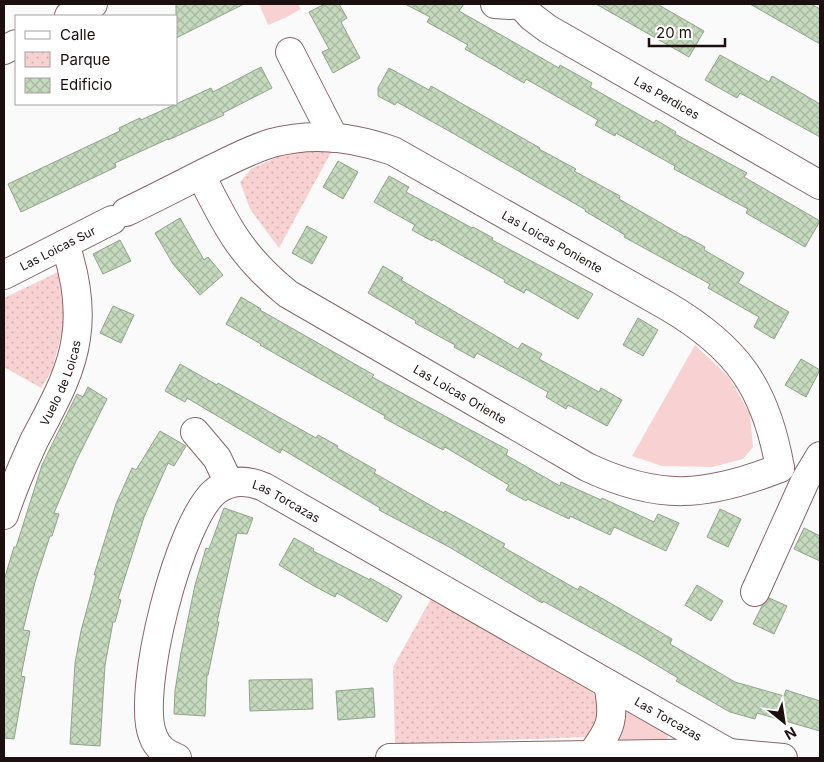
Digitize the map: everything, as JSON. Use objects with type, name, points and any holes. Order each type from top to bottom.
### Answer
[{"type":"street","points":[[71,15],[94,4]]},
{"type":"street","points":[[494,4],[520,4]]},
{"type":"street","name":"Las Perdices","points":[[520,4],[532,18],[548,29],[820,185]]},
{"type":"street","points":[[290,52],[334,138]]},
{"type":"street","name":"Las Loicas Poniente","points":[[201,175],[271,143],[313,137],[374,144],[405,157],[667,306],[707,332],[734,358],[750,379],[771,427],[780,468]]},
{"type":"street","name":"Las Loicas Sur","points":[[4,276],[201,175]]},
{"type":"street","name":"Las Loicas Oriente","points":[[201,175],[242,249],[265,274],[288,294],[587,467],[610,478],[634,486],[690,491],[739,483],[780,468]]},
{"type":"street","name":"Vuelo de Loicas","points":[[4,515],[34,442],[60,390],[73,355],[78,321],[77,300],[75,279],[65,244]]},
{"type":"street","points":[[160,753],[150,727],[149,692],[163,612],[172,578],[198,514],[210,496],[229,484],[217,458],[195,432]]},
{"type":"street","points":[[755,592],[813,485],[820,456]]},
{"type":"street","points":[[780,468],[813,485]]},
{"type":"street","name":"Las Torcazas","points":[[229,484],[241,481],[264,487],[735,756]]},
{"type":"street","points":[[590,755],[607,732],[610,722],[612,712],[608,684]]},
{"type":"street","name":"Las Torcazas","points":[[390,758],[590,755],[782,758]]},
{"type":"green space","points":[[259,4],[298,4],[301,9],[268,25]]},
{"type":"green space","points":[[301,147],[334,147],[279,248],[250,209],[240,182],[252,168]]},
{"type":"green space","points":[[58,272],[65,321],[52,370],[41,388],[4,367],[4,298]]},
{"type":"green space","points":[[695,345],[728,376],[750,414],[753,447],[743,459],[712,467],[662,466],[632,456]]},
{"type":"green space","points":[[432,597],[583,684],[596,697],[599,706],[598,717],[592,733],[587,737],[395,744],[393,667]]},
{"type":"green space","points":[[625,708],[669,733],[667,739],[617,740]]},
{"type":"building","points":[[176,4],[244,4],[178,37],[178,15],[176,15]]},
{"type":"building","points":[[325,4],[339,4],[347,18],[341,22],[360,58],[333,73],[322,52],[329,49],[309,12]]},
{"type":"building","points":[[405,4],[464,4],[459,11],[559,68],[560,65],[592,83],[590,87],[654,123],[656,120],[676,132],[675,134],[747,173],[744,177],[820,221],[805,247],[746,213],[748,209],[674,169],[675,166],[616,133],[615,136],[595,125],[598,120],[526,79],[524,83],[465,49],[468,45],[427,22],[430,17]]},
{"type":"building","points":[[596,4],[657,4],[704,31],[689,57]]},
{"type":"building","points":[[750,4],[811,4],[820,9],[820,44]]},
{"type":"building","points":[[720,55],[769,82],[772,76],[820,104],[820,137],[740,93],[737,98],[705,80]]},
{"type":"building","points":[[261,67],[272,88],[223,113],[224,115],[115,163],[116,167],[21,212],[8,184],[120,131],[119,128],[140,118],[141,120],[174,105],[178,105],[178,103],[211,88],[213,92]]},
{"type":"building","points":[[389,68],[429,90],[431,86],[540,148],[576,169],[574,171],[620,196],[619,199],[705,247],[704,250],[744,273],[738,283],[789,312],[774,339],[754,327],[759,317],[708,288],[710,284],[624,237],[625,235],[586,210],[449,131],[397,102],[395,105],[378,96],[378,88]]},
{"type":"building","points":[[338,161],[358,172],[343,199],[323,187]]},
{"type":"building","points":[[389,176],[409,187],[406,192],[593,294],[578,319],[526,289],[524,293],[433,239],[432,241],[412,230],[415,225],[374,202]]},
{"type":"building","points":[[180,218],[204,260],[208,257],[223,275],[200,295],[173,264],[155,233]]},
{"type":"building","points":[[307,226],[327,237],[312,264],[292,253]]},
{"type":"building","points":[[120,240],[131,261],[103,274],[93,254]]},
{"type":"building","points":[[383,266],[403,278],[401,280],[518,349],[522,343],[542,354],[539,359],[599,392],[601,388],[622,400],[607,426],[568,405],[566,409],[546,397],[548,392],[477,353],[474,358],[454,347],[455,345],[415,323],[416,321],[368,293]]},
{"type":"building","points":[[241,297],[260,310],[374,375],[372,377],[508,450],[506,455],[560,486],[561,482],[601,500],[602,498],[654,522],[658,514],[679,523],[666,551],[614,527],[610,535],[570,516],[569,519],[527,499],[526,501],[506,490],[509,485],[445,447],[443,450],[384,418],[385,416],[260,345],[226,324]]},
{"type":"building","points":[[113,306],[134,315],[121,343],[100,333]]},
{"type":"building","points":[[638,318],[658,330],[643,356],[623,345]]},
{"type":"building","points":[[801,359],[820,370],[806,397],[785,385]]},
{"type":"building","points":[[180,364],[316,438],[318,435],[338,446],[337,448],[376,470],[374,473],[444,513],[445,511],[505,544],[503,547],[578,590],[580,586],[617,607],[672,639],[670,644],[735,682],[784,696],[786,690],[820,701],[820,731],[757,713],[755,719],[730,712],[676,681],[678,678],[638,654],[543,601],[542,603],[451,548],[379,510],[380,508],[282,449],[280,453],[187,398],[185,402],[165,391]]},
{"type":"building","points":[[88,387],[107,399],[76,461],[54,513],[59,514],[35,582],[23,630],[30,631],[21,676],[25,677],[14,739],[4,738],[4,580],[42,465],[77,394],[83,397]]},
{"type":"building","points":[[160,431],[186,446],[174,466],[168,463],[144,517],[118,599],[121,600],[115,622],[113,622],[105,665],[100,746],[70,744],[75,663],[81,631],[96,575],[94,575],[116,504],[132,468],[136,470]]},
{"type":"building","points":[[224,508],[253,518],[247,534],[237,533],[207,675],[205,716],[174,714],[175,691],[181,653],[195,585],[206,548],[209,549]]},
{"type":"building","points":[[720,509],[741,519],[728,547],[707,537]]},
{"type":"building","points":[[804,528],[820,536],[820,561],[794,549]]},
{"type":"building","points":[[294,538],[314,549],[313,551],[370,580],[370,578],[402,596],[387,622],[337,593],[335,597],[279,565]]},
{"type":"building","points":[[697,585],[723,601],[711,621],[685,605]]},
{"type":"building","points":[[769,598],[787,606],[774,634],[753,624],[762,606]]},
{"type":"building","points":[[312,679],[313,709],[250,711],[249,680]]},
{"type":"building","points":[[373,688],[375,717],[338,720],[336,691]]}]
